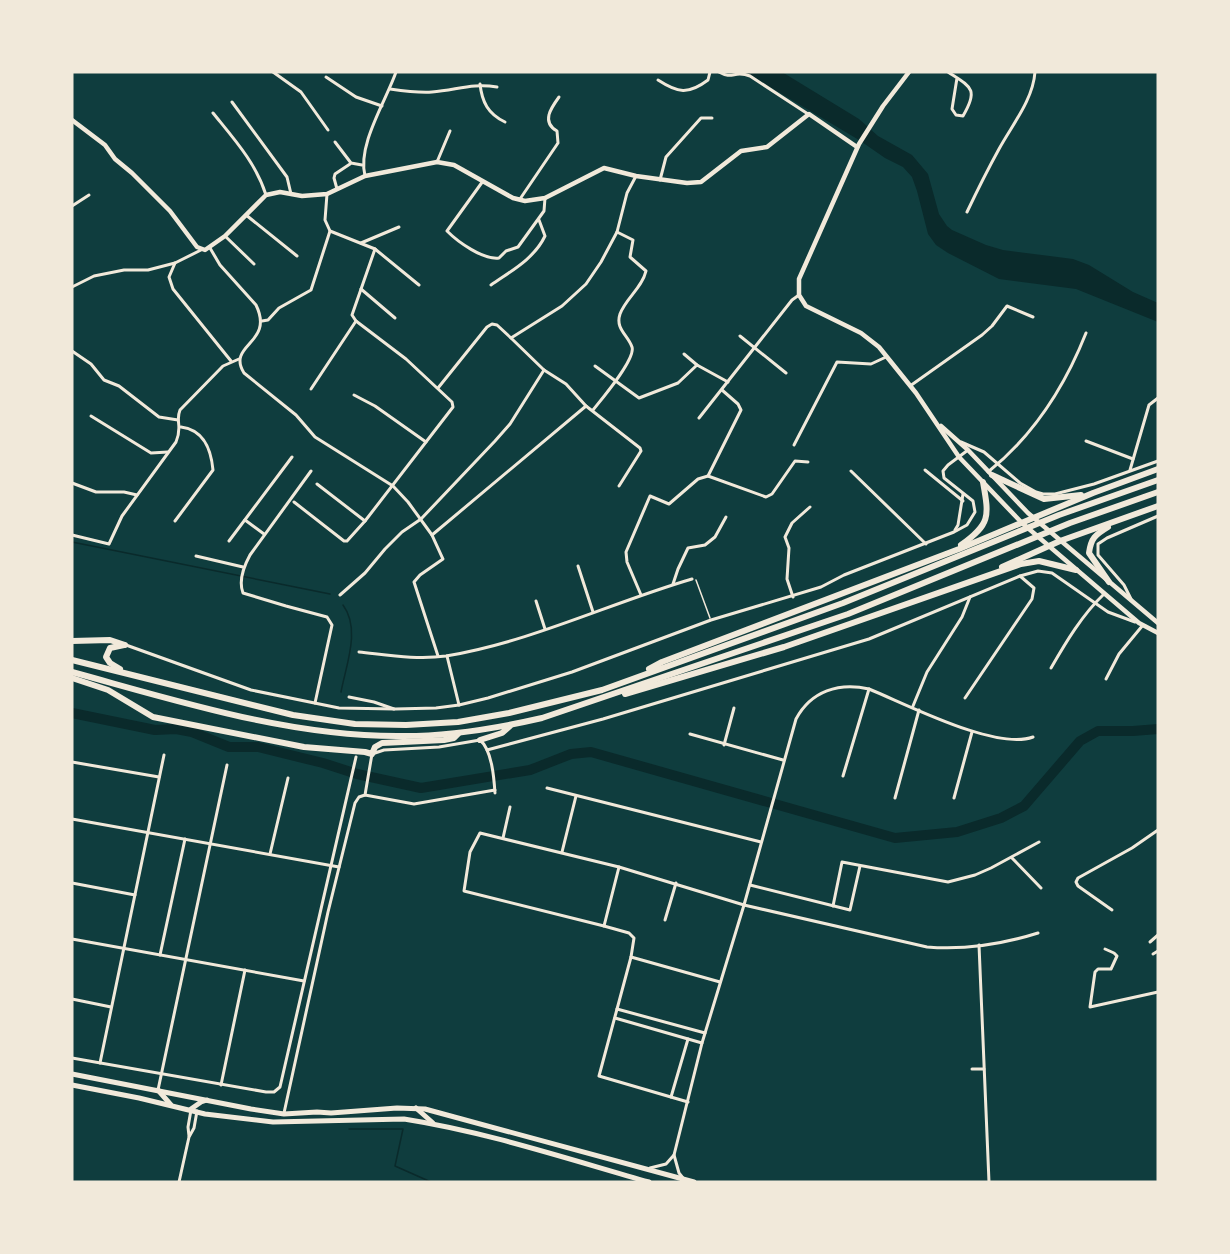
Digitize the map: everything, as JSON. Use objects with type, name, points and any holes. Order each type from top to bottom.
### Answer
[{"type":"highway","points":[[627,681],[662,662],[951,552],[1093,493],[1158,469]]},
{"type":"highway","points":[[990,473],[1044,500],[1093,493]]},
{"type":"highway","points":[[72,660],[293,715],[355,724],[406,725],[458,722],[576,698],[627,681],[843,603],[1070,511],[1158,480]]},
{"type":"highway","points":[[951,552],[973,537],[985,523],[988,511],[983,482]]},
{"type":"highway","points":[[72,672],[222,711],[319,731],[400,736],[458,734],[542,718],[848,614],[1070,523],[1158,492]]},
{"type":"highway","points":[[943,591],[1060,541],[1158,506]]},
{"type":"highway","points":[[1109,582],[1089,553],[1096,534],[1115,522]]},
{"type":"highway","points":[[607,697],[637,692],[784,647],[1032,562],[1047,562],[1076,570]]},
{"type":"highway","points":[[72,641],[110,640],[125,645]]},
{"type":"highway","points":[[125,645],[110,648],[106,657],[110,663],[127,673]]},
{"type":"highway","points":[[72,678],[108,690],[153,717],[304,747],[372,754],[375,747],[382,743],[444,740],[454,738],[458,734]]},
{"type":"highway","points":[[480,740],[502,733],[511,725]]},
{"type":"main road","points":[[72,1074],[284,1114],[416,1108],[424,1112],[694,1182]]},
{"type":"main road","points":[[73,1086],[273,1122],[404,1119],[515,1144],[649,1182]]},
{"type":"main road","points":[[139,1098],[158,1090]]},
{"type":"main road","points":[[158,1090],[171,1105]]},
{"type":"main road","points":[[187,1095],[195,1108]]},
{"type":"main road","points":[[195,1108],[208,1099]]},
{"type":"main road","points":[[404,1119],[424,1112]]},
{"type":"main road","points":[[424,1112],[434,1124]]},
{"type":"street","points":[[273,72],[301,93],[328,130]]},
{"type":"street","points":[[365,176],[362,165],[366,149],[396,72]]},
{"type":"street","points":[[658,80],[682,91],[690,92],[708,80],[710,72]]},
{"type":"street","points":[[719,72],[727,76],[741,73],[750,76],[858,145]]},
{"type":"street","points":[[909,72],[876,116],[858,145],[799,279],[800,295],[806,306],[861,333],[879,347],[939,424],[959,457],[1022,523],[1141,624]]},
{"type":"street","points":[[948,72],[957,78],[969,86],[972,92],[971,102],[963,116],[956,115],[952,109],[957,78]]},
{"type":"street","points":[[967,212],[999,148],[1021,112],[1035,72]]},
{"type":"street","points":[[326,77],[356,97],[382,106]]},
{"type":"street","points":[[390,89],[434,92],[480,84],[497,87]]},
{"type":"street","points":[[480,84],[481,98],[486,107],[497,119],[505,122]]},
{"type":"street","points":[[519,200],[558,143],[557,131],[548,123],[550,110],[559,97]]},
{"type":"street","points":[[232,102],[287,177],[291,194]]},
{"type":"street","points":[[213,113],[246,154],[263,184],[266,195]]},
{"type":"street","points":[[72,287],[94,276],[124,270],[148,270],[176,263],[201,250],[210,248],[266,195],[280,192],[302,196],[327,194],[365,176],[437,162],[454,165],[519,200],[545,198],[604,168],[660,180],[700,183],[741,151],[767,147],[808,114]]},
{"type":"street","points":[[660,180],[666,157],[701,118],[712,118]]},
{"type":"street","points":[[72,120],[105,145],[116,159],[170,211],[201,250]]},
{"type":"street","points":[[437,162],[450,131]]},
{"type":"street","points":[[335,142],[351,163],[362,165]]},
{"type":"street","points":[[337,189],[335,174],[351,163]]},
{"type":"street","points":[[511,338],[562,306],[586,284],[617,232],[624,202],[636,176]]},
{"type":"street","points":[[483,180],[447,231],[467,247],[493,258],[499,258],[506,251],[518,247],[544,211],[545,198]]},
{"type":"street","points":[[262,321],[268,320],[279,308],[311,290],[330,231],[325,220],[327,194]]},
{"type":"street","points":[[72,207],[89,195]]},
{"type":"street","points":[[246,215],[297,256]]},
{"type":"street","points":[[491,285],[527,260],[540,244],[545,236],[538,219]]},
{"type":"street","points":[[362,243],[399,227]]},
{"type":"street","points":[[330,231],[375,249],[419,285]]},
{"type":"street","points":[[593,410],[616,380],[633,349],[621,331],[619,316],[640,286],[646,271],[630,257],[633,239],[617,232]]},
{"type":"street","points":[[225,236],[254,264]]},
{"type":"street","points":[[210,248],[220,265],[256,305],[262,321],[255,338],[243,349],[239,358],[244,373],[296,415],[315,437],[393,486],[432,535],[443,560],[420,574],[414,582],[438,656]]},
{"type":"street","points":[[294,502],[345,541],[366,521],[453,407],[452,402],[438,388],[406,359],[356,321],[352,315],[375,249]]},
{"type":"street","points":[[176,263],[169,278],[173,289],[231,361]]},
{"type":"street","points":[[361,289],[395,318]]},
{"type":"street","points":[[699,418],[792,300],[800,295]]},
{"type":"street","points":[[910,386],[992,326],[1007,306],[1033,317]]},
{"type":"street","points":[[311,389],[356,321]]},
{"type":"street","points":[[438,388],[487,327],[492,324],[497,325],[544,370],[567,384],[586,406],[642,450],[619,486]]},
{"type":"street","points":[[990,473],[1027,436],[1071,370],[1086,333]]},
{"type":"street","points":[[740,336],[786,373]]},
{"type":"street","points":[[72,351],[91,364],[104,380],[119,386],[159,417],[178,420]]},
{"type":"street","points":[[684,354],[697,365],[728,382]]},
{"type":"street","points":[[794,445],[837,362],[871,364],[887,356]]},
{"type":"street","points":[[72,535],[109,544],[116,526],[169,452],[180,432],[178,420],[180,410],[223,366],[239,358]]},
{"type":"street","points":[[595,366],[639,398],[678,383],[697,365]]},
{"type":"street","points":[[340,595],[365,573],[402,532],[421,519],[510,424],[544,370]]},
{"type":"street","points":[[708,476],[741,410],[738,404],[722,390]]},
{"type":"street","points":[[354,395],[375,406],[426,442]]},
{"type":"street","points":[[1130,471],[1149,405],[1158,398]]},
{"type":"street","points":[[432,535],[586,406]]},
{"type":"street","points":[[91,416],[151,453],[169,452]]},
{"type":"street","points":[[939,424],[968,450],[1034,518],[1158,623]]},
{"type":"street","points":[[175,521],[213,470],[204,438],[189,428],[180,427]]},
{"type":"street","points":[[957,441],[984,452],[1028,488],[1043,494],[1066,492],[1158,461]]},
{"type":"street","points":[[1086,441],[1133,459]]},
{"type":"street","points":[[125,645],[251,690],[315,703],[356,709],[436,708],[459,705],[572,672],[711,620],[793,597],[954,532],[967,525],[975,512],[973,501],[944,478],[943,471],[968,450]]},
{"type":"street","points":[[230,541],[292,457]]},
{"type":"street","points":[[641,595],[627,562],[626,552],[648,497],[652,496],[669,504],[698,479],[708,476],[766,497],[772,494],[795,461],[808,462]]},
{"type":"street","points":[[925,470],[963,501]]},
{"type":"street","points":[[311,471],[264,534],[243,568],[241,585],[243,593],[327,617],[331,621],[315,703]]},
{"type":"street","points":[[851,471],[926,543]]},
{"type":"street","points":[[72,483],[96,492],[124,492],[137,495]]},
{"type":"street","points":[[316,484],[366,521]]},
{"type":"street","points":[[954,532],[958,525],[963,494]]},
{"type":"street","points":[[793,597],[787,579],[789,548],[785,537],[792,523],[810,507]]},
{"type":"street","points":[[1132,601],[1124,585],[1098,555],[1097,548],[1102,540],[1158,516]]},
{"type":"street","points":[[673,584],[688,549],[705,545],[715,537],[726,517]]},
{"type":"street","points":[[245,520],[264,534]]},
{"type":"street","points":[[196,556],[243,568]]},
{"type":"street","points":[[578,566],[593,612]]},
{"type":"street","points":[[488,750],[869,639],[1020,576],[1038,571],[1052,573],[1108,612],[1158,633]]},
{"type":"street","points":[[965,698],[1032,599],[1034,588],[1020,576]]},
{"type":"street","points":[[359,652],[406,658],[447,656],[545,629],[673,584],[694,579]]},
{"type":"street","points":[[1052,669],[1067,641],[1104,594]]},
{"type":"street","points":[[913,706],[927,672],[962,616],[970,597]]},
{"type":"street","points":[[536,601],[545,629]]},
{"type":"street","points":[[1106,679],[1119,654],[1141,624]]},
{"type":"street","points":[[447,656],[459,705]]},
{"type":"street","points":[[684,1179],[678,1173],[674,1155],[702,1043],[750,885],[796,719],[801,709],[811,698],[838,686],[853,685],[913,706],[972,732],[1003,739],[1026,739],[1033,736]]},
{"type":"street","points":[[843,776],[869,689]]},
{"type":"street","points":[[350,697],[395,709]]},
{"type":"street","points":[[724,745],[734,708]]},
{"type":"street","points":[[895,798],[919,710]]},
{"type":"street","points":[[954,798],[972,732]]},
{"type":"street","points":[[690,734],[784,760]]},
{"type":"street","points":[[284,1114],[355,803],[359,797],[365,795],[414,804],[495,791],[488,750],[480,740],[439,747],[384,750],[372,754],[365,795]]},
{"type":"street","points":[[100,1063],[164,755]]},
{"type":"street","points":[[72,1058],[266,1092],[274,1092],[280,1087],[356,757]]},
{"type":"street","points":[[72,762],[159,777]]},
{"type":"street","points":[[158,1090],[227,765]]},
{"type":"street","points":[[270,855],[288,778]]},
{"type":"street","points":[[547,788],[761,842]]},
{"type":"street","points":[[562,852],[577,795]]},
{"type":"street","points":[[503,838],[510,807]]},
{"type":"street","points":[[72,819],[339,867]]},
{"type":"street","points":[[1112,910],[1078,886],[1076,882],[1078,878],[1132,848],[1158,830]]},
{"type":"street","points":[[688,1102],[599,1076],[634,938],[629,933],[604,926],[464,891],[470,852],[480,833],[619,867],[744,905],[927,947],[948,948],[979,945],[1015,940],[1038,933]]},
{"type":"street","points":[[160,955],[185,839]]},
{"type":"street","points":[[833,906],[842,862],[948,882],[975,875],[1012,858],[1039,842]]},
{"type":"street","points":[[1012,858],[1041,888]]},
{"type":"street","points":[[750,885],[850,910],[860,866]]},
{"type":"street","points":[[604,926],[619,867]]},
{"type":"street","points":[[72,883],[135,895]]},
{"type":"street","points":[[665,920],[676,883]]},
{"type":"street","points":[[1150,942],[1158,935]]},
{"type":"street","points":[[72,939],[304,981]]},
{"type":"street","points":[[979,945],[989,1182]]},
{"type":"street","points":[[1105,949],[1117,956],[1112,969],[1098,969],[1095,972],[1090,1007],[1158,992]]},
{"type":"street","points":[[1154,954],[1158,951]]},
{"type":"street","points":[[631,957],[720,982]]},
{"type":"street","points":[[221,1085],[244,970]]},
{"type":"street","points":[[72,999],[112,1007]]},
{"type":"street","points":[[617,1009],[705,1033]]},
{"type":"street","points":[[615,1018],[702,1043]]},
{"type":"street","points":[[671,1097],[688,1039]]},
{"type":"street","points":[[972,1070],[984,1069]]},
{"type":"street","points":[[189,1137],[188,1127],[195,1108]]},
{"type":"street","points":[[179,1182],[189,1137],[194,1128],[195,1108]]},
{"type":"street","points":[[646,1168],[660,1167],[674,1155]]},
{"type":"lane","points":[[694,579],[711,620]]},
{"type":"water","points":[[745,72],[782,72],[859,119],[878,136],[912,155],[928,174],[939,214],[952,230],[1003,250],[1073,259],[1089,265],[1133,292],[1158,303],[1158,322],[1076,289],[999,279],[948,253],[936,245],[928,234],[912,177],[903,167]]},
{"type":"waterway","points":[[72,542],[330,594]]},
{"type":"waterway","points":[[341,692],[352,636],[351,625],[343,605]]},
{"type":"waterway","points":[[72,713],[155,730],[176,729],[192,732],[229,747],[258,747],[357,774],[421,788],[530,770],[571,754],[591,752],[895,838],[957,832],[1001,818],[1024,806],[1080,741],[1098,731],[1158,729]]},
{"type":"waterway","points":[[349,1129],[403,1129],[395,1166],[431,1182]]}]
